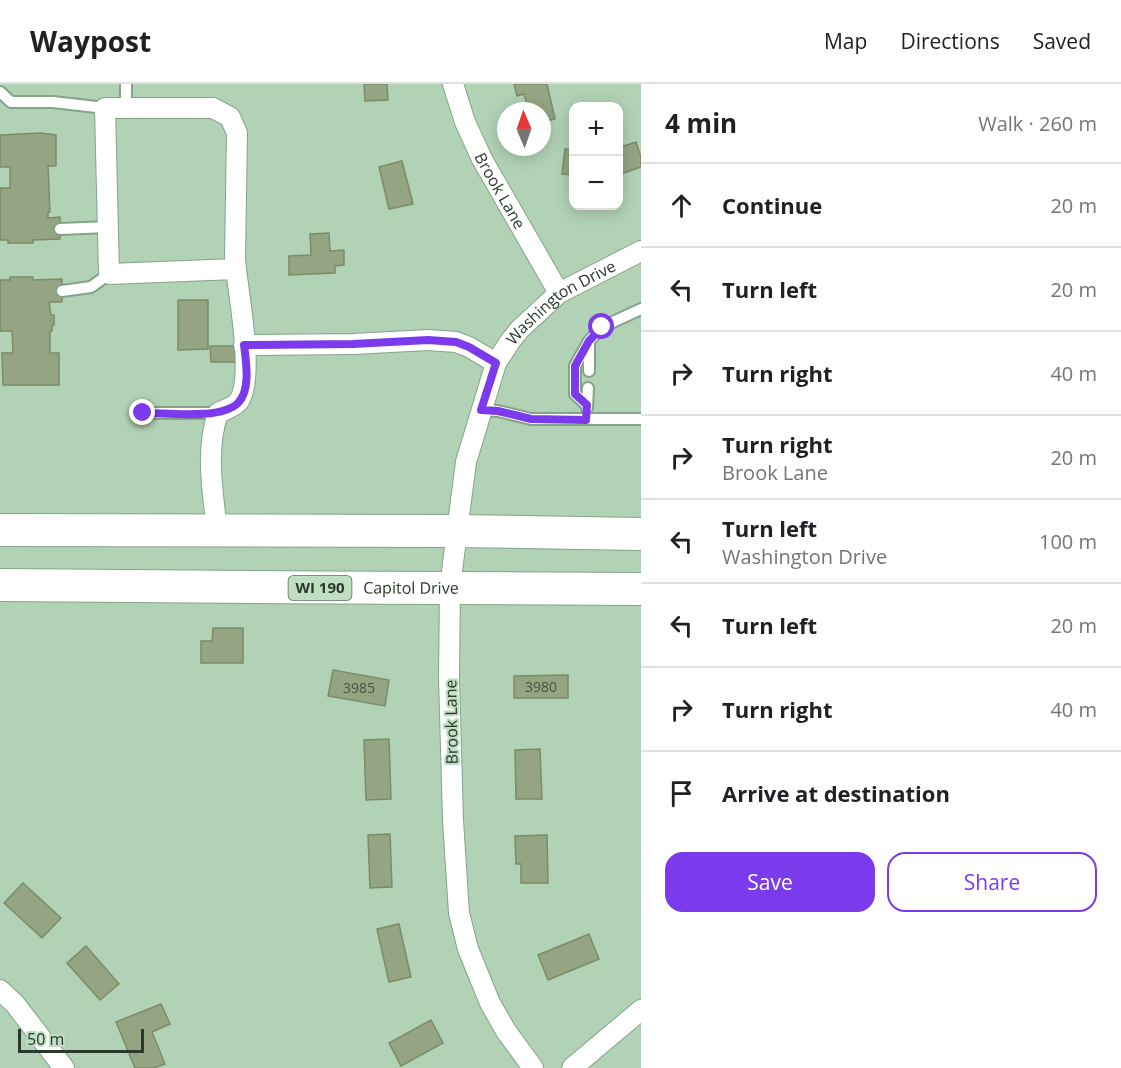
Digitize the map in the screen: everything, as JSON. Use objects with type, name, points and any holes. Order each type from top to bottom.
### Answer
[{"type":"main road","points":[[0,530],[457,531],[641,534]]},
{"type":"main road","name":"Capitol Drive","points":[[0,585],[641,589]]},
{"type":"street","name":"Brook Lane","points":[[453,84],[465,122],[482,159],[559,293]]},
{"type":"street","points":[[218,531],[212,475],[213,428],[218,413],[238,403],[244,391],[247,365],[244,345],[236,269],[234,257],[237,133],[230,117],[213,108],[105,108],[109,274],[236,269]]},
{"type":"street","name":"Washington Drive","points":[[244,345],[353,344],[428,340],[456,342],[496,363],[520,329],[559,293],[641,251]]},
{"type":"street","name":"Brook Lane","points":[[496,363],[466,462],[450,587],[449,678],[453,808],[459,913],[468,949],[490,1003],[506,1031],[533,1068]]},
{"type":"street","points":[[0,990],[15,1004],[64,1068]]},
{"type":"street","points":[[573,1068],[641,1010]]},
{"type":"lane","points":[[126,84],[126,108]]},
{"type":"lane","points":[[0,92],[11,102],[53,102],[105,108]]},
{"type":"lane","points":[[60,229],[108,227]]},
{"type":"lane","points":[[62,291],[91,287],[109,274]]},
{"type":"lane","points":[[587,405],[575,394],[575,366],[589,341],[602,327],[641,309]]},
{"type":"lane","points":[[589,341],[589,371]]},
{"type":"lane","points":[[586,420],[588,388]]},
{"type":"lane","points":[[481,410],[498,411],[531,419],[641,419]]},
{"type":"lane","points":[[143,413],[218,413]]},
{"type":"building","points":[[364,84],[387,84],[388,100],[365,101]]},
{"type":"building","points":[[514,84],[547,84],[555,119],[551,120],[551,102],[526,102],[524,94],[517,96]]},
{"type":"building","points":[[41,133],[56,135],[56,166],[48,166],[50,212],[48,212],[48,218],[60,217],[60,239],[33,240],[33,243],[8,243],[8,240],[0,240],[0,188],[10,188],[10,167],[0,167],[0,135]]},
{"type":"building","points":[[636,142],[641,157],[641,167],[623,173],[623,146]]},
{"type":"building","points":[[565,149],[569,149],[569,175],[562,174]]},
{"type":"building","points":[[402,161],[413,204],[389,209],[379,167]]},
{"type":"building","points":[[329,233],[330,251],[344,250],[344,265],[335,266],[335,273],[289,275],[289,256],[311,255],[310,234]]},
{"type":"building","points":[[10,277],[33,277],[32,280],[62,279],[62,302],[49,302],[51,315],[54,315],[54,325],[50,331],[50,353],[59,353],[59,385],[3,385],[2,353],[13,353],[12,331],[0,331],[0,280],[10,280]]},
{"type":"building","points":[[178,300],[208,300],[208,349],[178,350]]},
{"type":"building","points":[[210,346],[242,346],[242,362],[211,362]]},
{"type":"building","points":[[213,628],[243,628],[243,663],[201,663],[201,641],[212,641]]},
{"type":"building","points":[[333,670],[389,680],[385,706],[328,696]]},
{"type":"building","points":[[568,675],[568,698],[514,698],[514,676]]},
{"type":"building","points":[[389,739],[391,799],[366,800],[364,740]]},
{"type":"building","points":[[540,749],[542,799],[516,799],[515,750]]},
{"type":"building","points":[[390,834],[392,887],[370,888],[368,835]]},
{"type":"building","points":[[547,835],[548,883],[521,883],[521,864],[516,864],[515,836]]},
{"type":"building","points":[[23,883],[61,918],[42,938],[4,903]]},
{"type":"building","points":[[399,924],[411,977],[389,982],[377,929]]},
{"type":"building","points":[[589,934],[599,959],[548,980],[538,955]]},
{"type":"building","points":[[86,946],[119,984],[100,1000],[67,963]]},
{"type":"building","points":[[161,1004],[170,1024],[152,1032],[165,1064],[154,1068],[135,1068],[116,1022]]},
{"type":"building","points":[[431,1020],[443,1043],[401,1066],[389,1043]]},
{"type":"route","points":[[143,413],[218,413],[238,403],[244,391],[247,365],[244,345],[353,344],[428,340],[456,342],[496,363],[481,410],[498,411],[531,419],[586,420],[587,405],[575,394],[575,366],[589,341],[602,327]]}]
